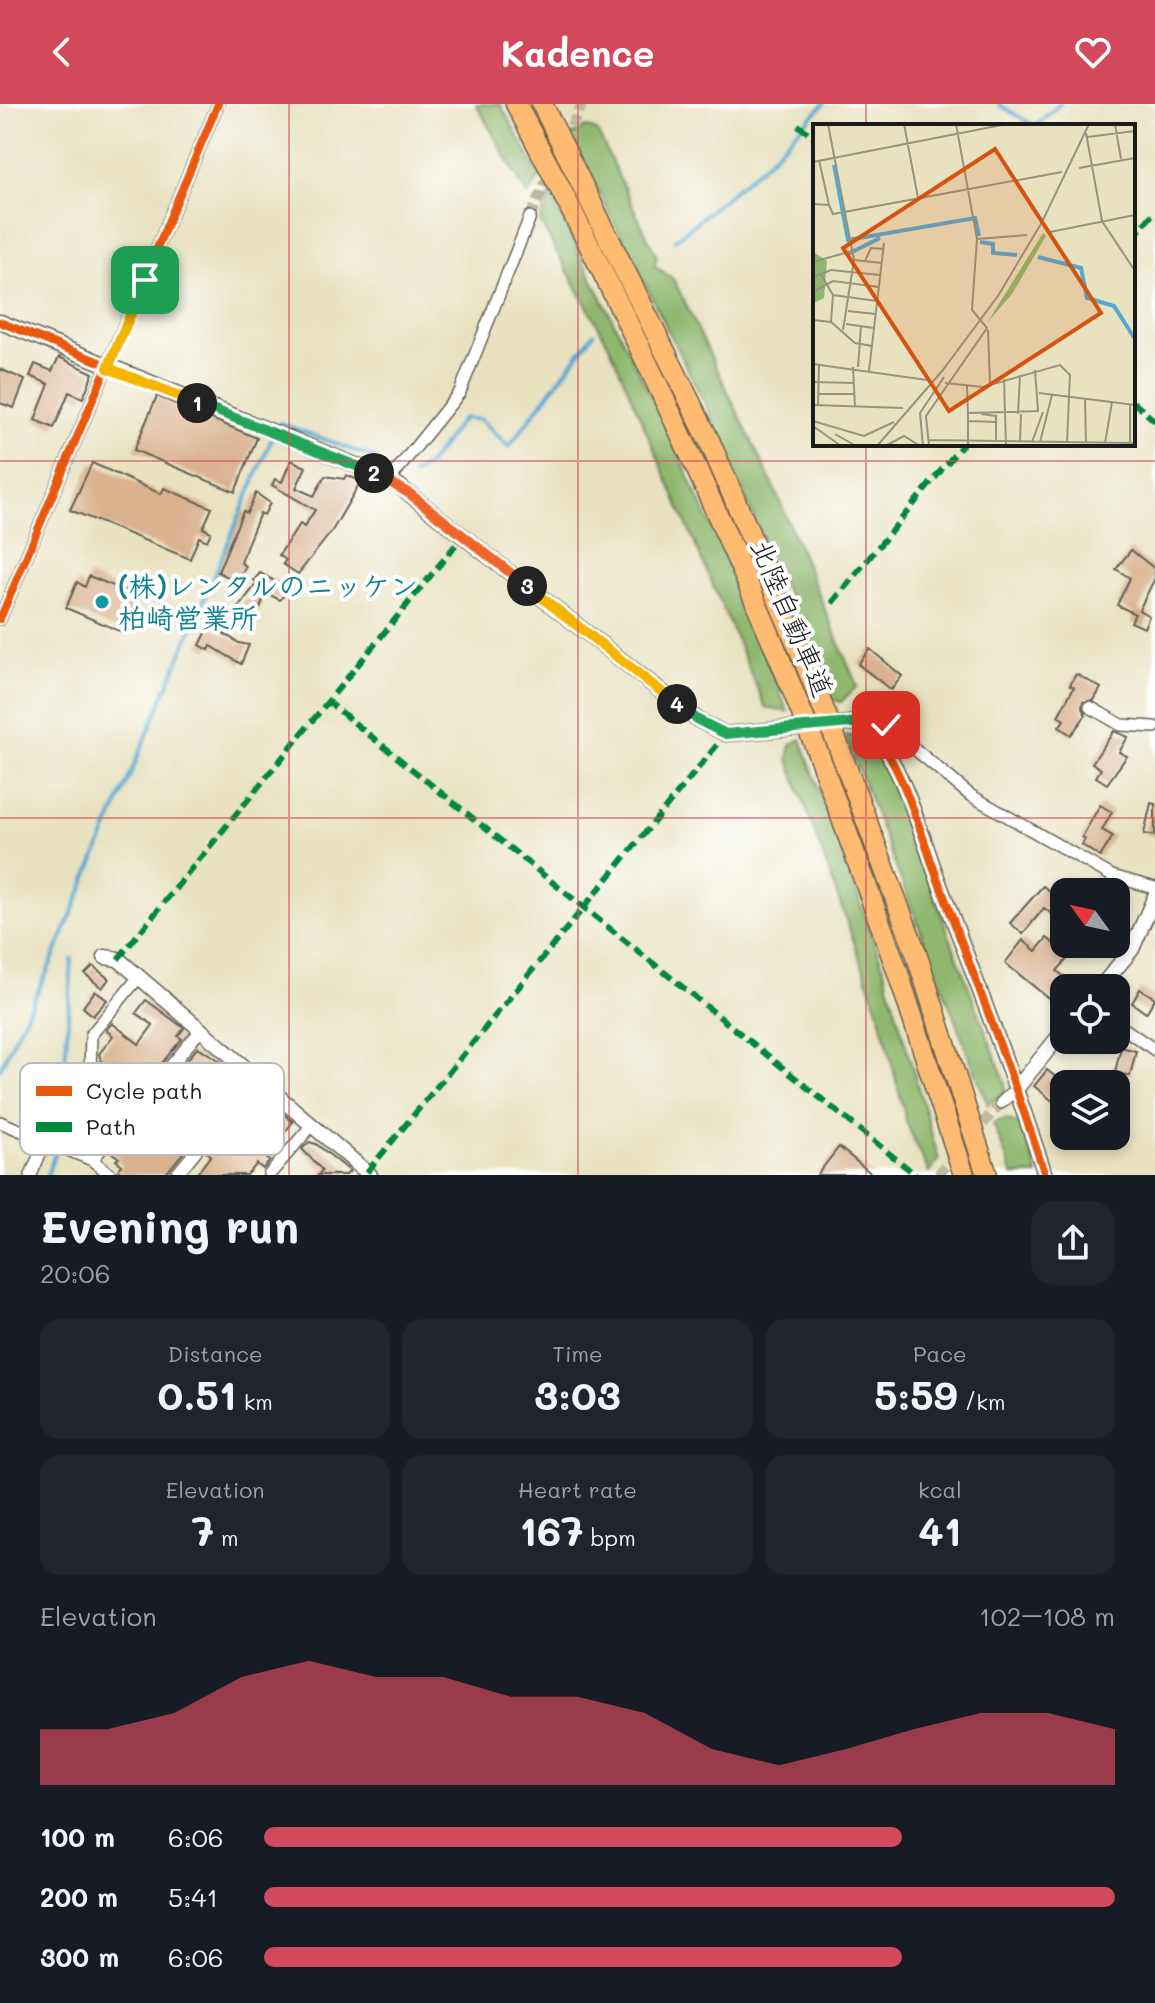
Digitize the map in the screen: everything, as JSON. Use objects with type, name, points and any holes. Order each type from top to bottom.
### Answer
[{"type":"highway","name":"北陸自動車道","points":[[516,104],[643,352],[739,559],[818,753],[934,1080],[964,1175]]},
{"type":"highway","name":"北陸自動車道","points":[[542,104],[709,440],[804,660],[916,953],[987,1175]]},
{"type":"highway","points":[[916,953],[1002,1175]]},
{"type":"highway","points":[[934,1080],[957,1175]]},
{"type":"street","points":[[0,619],[218,104]]},
{"type":"street","points":[[390,479],[460,392],[530,217]]},
{"type":"street","points":[[0,322],[390,479],[698,720],[726,734],[862,722],[886,725],[970,795],[1112,876],[1155,888]]},
{"type":"street","points":[[1090,707],[1121,725],[1155,727]]},
{"type":"street","points":[[862,722],[877,733],[905,793],[1017,1088],[1045,1175]]},
{"type":"street","points":[[1111,974],[1132,949],[1155,896]]},
{"type":"street","points":[[105,957],[118,959],[238,1063]]},
{"type":"street","points":[[90,1063],[91,1035],[138,978]]},
{"type":"street","points":[[173,1063],[200,1031]]},
{"type":"street","points":[[1130,1033],[1155,1050]]},
{"type":"street","points":[[1001,1103],[1050,1047]]},
{"type":"street","points":[[284,1102],[370,1175]]},
{"type":"street","points":[[0,1122],[20,1131]]},
{"type":"street","points":[[269,1175],[312,1125]]},
{"type":"street","points":[[31,1175],[39,1155]]},
{"type":"street","points":[[79,1155],[92,1160],[111,1175]]},
{"type":"street","points":[[92,1160],[96,1155]]},
{"type":"street","points":[[176,1175],[192,1155]]},
{"type":"green space","points":[[476,104],[500,104],[540,176],[528,196]]},
{"type":"green space","points":[[585,127],[597,131],[657,257],[654,265],[674,280],[772,483],[857,686],[841,702],[832,699],[708,410],[571,136]]},
{"type":"green space","points":[[550,195],[665,424],[720,546],[788,712],[766,708],[609,345],[540,222]]},
{"type":"green space","points":[[845,735],[865,741],[876,750],[891,783],[1005,1082],[1005,1091],[988,1105]]},
{"type":"green space","points":[[801,739],[883,966],[939,1160],[929,1173],[907,1124],[879,1012],[788,758],[791,745]]},
{"type":"green space","points":[[1005,1119],[1021,1124],[1038,1175],[1013,1175],[993,1123]]},
{"type":"building","points":[[59,357],[93,373],[83,398],[69,392],[54,428],[35,420],[49,384],[30,376],[35,364],[52,371]]},
{"type":"building","points":[[0,369],[25,380],[14,408],[0,403]]},
{"type":"building","points":[[157,396],[257,438],[235,492],[134,450]]},
{"type":"building","points":[[291,460],[306,467],[296,488],[314,496],[325,476],[344,479],[346,475],[361,481],[332,531],[298,574],[283,564],[286,560],[279,555],[300,524],[304,527],[315,510],[272,485],[275,479],[282,482]]},
{"type":"building","points":[[92,463],[161,494],[164,488],[212,508],[203,528],[211,532],[207,541],[199,537],[190,559],[70,510]]},
{"type":"building","points":[[256,493],[270,503],[264,515],[260,513],[248,542],[241,563],[246,566],[238,582],[218,572],[243,511],[247,513]]},
{"type":"building","points":[[1131,550],[1155,569],[1155,578],[1139,610],[1149,616],[1144,628],[1131,622],[1135,614],[1117,605],[1130,578],[1116,569]]},
{"type":"building","points":[[260,573],[280,584],[286,592],[280,600],[266,593],[255,620],[235,612],[257,583],[254,580]]},
{"type":"building","name":"(株)レンタルのニッケン 柏崎営業所","points":[[89,576],[138,596],[124,633],[66,608],[77,582],[85,587]]},
{"type":"building","points":[[210,625],[239,643],[249,645],[241,664],[211,646],[209,650],[200,645]]},
{"type":"building","points":[[870,649],[902,676],[891,690],[858,664]]},
{"type":"building","points":[[1076,674],[1101,688],[1094,700],[1083,702],[1086,715],[1071,735],[1059,727],[1064,720],[1058,716],[1074,687],[1070,685]]},
{"type":"building","points":[[1114,731],[1128,737],[1119,752],[1127,756],[1107,784],[1096,777],[1101,769],[1092,763]]},
{"type":"building","points":[[1151,803],[1155,804],[1155,836],[1144,834]]},
{"type":"building","points":[[1100,805],[1112,812],[1102,830],[1113,836],[1100,857],[1082,845],[1085,839],[1082,837]]},
{"type":"building","points":[[1043,886],[1050,892],[1050,913],[1044,908],[1023,934],[1010,923]]},
{"type":"building","points":[[1047,938],[1050,940],[1050,958],[1068,958],[1057,971],[1061,974],[1050,974],[1050,999],[1005,963],[1023,940],[1036,951]]},
{"type":"building","points":[[93,966],[109,979],[102,988],[85,974]]},
{"type":"building","points":[[1140,989],[1155,998],[1146,1013],[1132,1003]]},
{"type":"building","points":[[95,991],[107,1000],[93,1016],[83,1007]]},
{"type":"building","points":[[146,1000],[184,1028],[178,1036],[182,1039],[162,1063],[102,1063],[99,1054],[113,1036],[106,1030],[112,1023],[139,1044],[153,1025],[136,1013]]},
{"type":"building","points":[[198,1047],[223,1063],[184,1063]]},
{"type":"building","points":[[1130,1049],[1136,1051],[1130,1076],[1130,1070],[1115,1070],[1119,1054],[1130,1054]]},
{"type":"building","points":[[1047,1070],[1050,1072],[1050,1099],[1034,1086]]},
{"type":"building","points":[[284,1114],[293,1122],[284,1133]]},
{"type":"building","points":[[309,1142],[316,1144],[350,1171],[346,1175],[318,1175],[322,1170],[302,1149]]},
{"type":"building","points":[[839,1147],[873,1175],[817,1175]]},
{"type":"building","points":[[115,1155],[181,1155],[165,1175],[124,1175],[118,1170],[122,1165],[116,1160],[119,1158]]},
{"type":"building","points":[[211,1155],[267,1155],[270,1161],[263,1169],[257,1164],[247,1175],[196,1175]]},
{"type":"waterway","points":[[675,240],[765,164],[824,104]]},
{"type":"waterway","points":[[998,104],[1032,124]]},
{"type":"waterway","points":[[1037,124],[1060,104]]},
{"type":"waterway","points":[[413,475],[429,464],[463,418],[481,420],[509,447],[594,333]]},
{"type":"waterway","points":[[277,428],[280,423],[377,459]]},
{"type":"waterway","points":[[0,1069],[48,970],[273,436]]},
{"type":"waterway","points":[[65,1063],[72,959]]},
{"type":"waterway","points":[[47,1175],[55,1155]]},
{"type":"tunnel","points":[[530,217],[582,104]]},
{"type":"tunnel","points":[[972,1136],[1001,1103]]},
{"type":"tunnel","points":[[938,1175],[958,1152]]},
{"type":"marked path","points":[[798,125],[813,136]]},
{"type":"marked path","points":[[1135,236],[1155,211]]},
{"type":"marked path","points":[[1135,404],[1155,421]]},
{"type":"marked path","points":[[832,603],[961,446]]},
{"type":"marked path","points":[[118,959],[463,536]]},
{"type":"marked path","points":[[326,700],[916,1175]]},
{"type":"marked path","points":[[367,1172],[726,734]]},
{"type":"cycle path","points":[[0,619],[218,104]]},
{"type":"cycle path","points":[[0,322],[390,479],[698,720],[726,734],[862,722],[887,753],[908,795],[1045,1175]]},
{"type":"place","name":"(株)レンタルのニッケン 柏崎営業所","points":[[102,602]]},
{"type":"route","points":[[145,280],[108,368],[390,479],[698,720],[726,734],[862,722],[886,725]]}]
